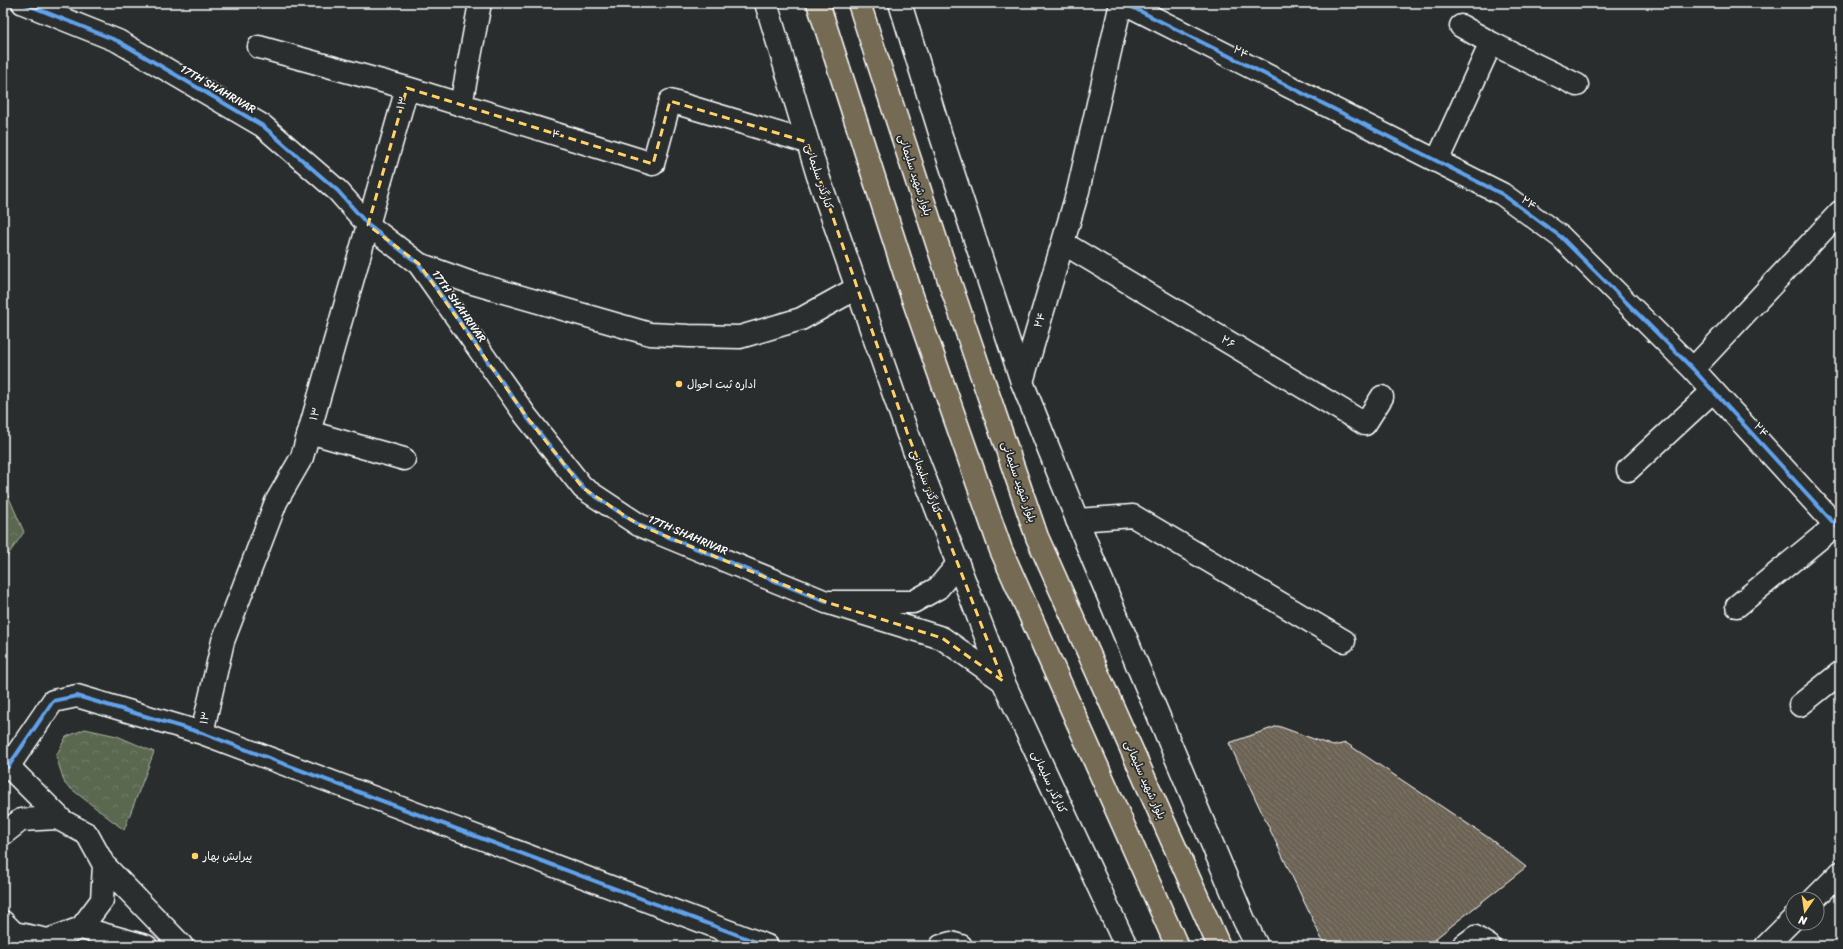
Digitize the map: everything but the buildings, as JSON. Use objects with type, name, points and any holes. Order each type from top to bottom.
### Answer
[{"type":"main road","points":[[818,3],[911,293],[1001,550],[1177,946]]},
{"type":"main road","name":"بلوار شهید سلیمانی","points":[[859,3],[950,283],[1038,537],[1219,946]]},
{"type":"street","name":"17TH SHAHRIVAR","points":[[23,3],[118,41],[263,126],[338,191],[368,225],[419,264],[522,410],[582,488],[639,525],[826,602],[942,638],[1003,681]]},
{"type":"street","points":[[461,105],[480,3]]},
{"type":"street","name":"کنارگذر سلیمانی","points":[[766,3],[807,142],[856,288],[907,432],[1003,681],[1126,946]]},
{"type":"street","points":[[900,3],[941,136],[1022,382],[1077,520],[1244,920],[1257,946]]},
{"type":"street","name":"۲۴","points":[[1022,382],[1078,192],[1122,3],[1502,194],[1561,237],[1694,369],[1838,528]]},
{"type":"street","points":[[1461,26],[1491,43],[1577,85]]},
{"type":"street","points":[[1437,161],[1491,43]]},
{"type":"street","name":"۴","points":[[259,47],[407,88],[653,164],[670,101],[807,142]]},
{"type":"street","name":"۱۳","points":[[202,733],[223,641],[276,502],[302,458],[407,88]]},
{"type":"street","points":[[1694,369],[1840,212]]},
{"type":"street","name":"۲۶","points":[[1063,243],[1365,424],[1382,397]]},
{"type":"street","name":"17TH SHAHRIVAR","points":[[419,264],[469,282],[650,334],[740,337],[801,318],[856,288]]},
{"type":"street","points":[[1628,470],[1713,390]]},
{"type":"street","points":[[310,432],[404,459]]},
{"type":"street","points":[[1077,520],[1133,516],[1344,641]]},
{"type":"street","points":[[1737,606],[1838,528]]},
{"type":"street","points":[[826,602],[913,602],[938,588],[958,564]]},
{"type":"street","points":[[1800,705],[1840,673]]},
{"type":"street","points":[[63,821],[6,764],[53,701],[77,696],[202,733],[767,946]]},
{"type":"street","points":[[3,834],[21,820],[57,818],[87,834],[104,865],[182,946]]},
{"type":"street","points":[[3,922],[14,933],[46,943],[81,928],[102,900],[104,865]]},
{"type":"street","points":[[1822,891],[1840,873]]},
{"type":"street","points":[[1766,946],[1785,927]]},
{"type":"street","points":[[81,928],[146,946]]},
{"type":"street","points":[[941,946],[951,943],[961,946]]},
{"type":"highlighted area","points":[[407,88],[653,164],[670,101],[807,142],[907,432],[1003,681],[942,638],[826,602],[639,525],[583,488],[526,416],[419,264],[368,225]]},
{"type":"green space","points":[[3,484],[24,532],[3,562]]},
{"type":"green space","points":[[85,729],[117,736],[154,752],[124,830],[65,784],[56,756],[66,737]]},
{"type":"cycle path","points":[[23,3],[118,41],[263,126],[338,191],[368,225],[419,264],[526,416],[583,488],[639,525],[826,602]]},
{"type":"cycle path","points":[[1124,3],[1502,194],[1561,237],[1693,369],[1840,530]]},
{"type":"cycle path","points":[[8,767],[53,701],[77,696],[202,733],[767,946]]},
{"type":"place","name":"اداره ثبت احوال","points":[[679,384]]},
{"type":"place","name":"پیرایش بهار","points":[[195,856]]}]
